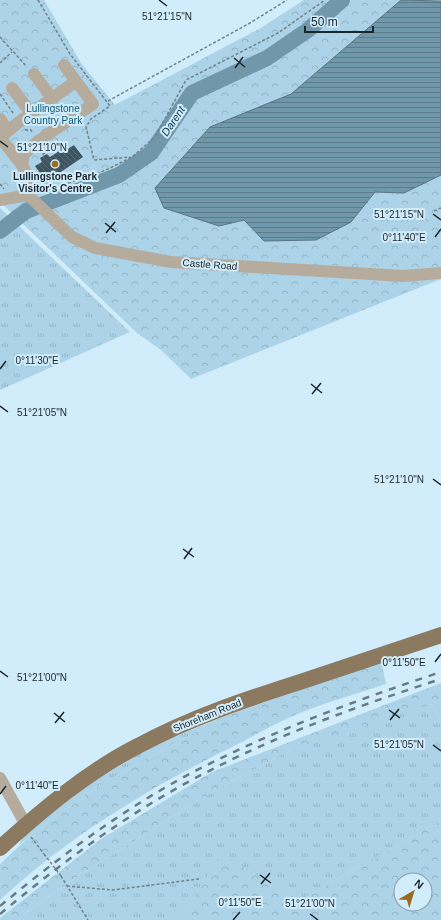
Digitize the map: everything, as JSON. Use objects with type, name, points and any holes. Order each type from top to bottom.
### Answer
[{"type":"main road","name":"Shoreham Road","points":[[0,848],[55,800],[86,778],[136,746],[173,728],[216,709],[441,636]]},
{"type":"street","points":[[22,165],[24,154],[38,141],[93,104],[75,82],[64,65]]},
{"type":"street","points":[[34,74],[52,98]]},
{"type":"street","points":[[3,137],[31,113],[75,82]]},
{"type":"street","points":[[12,88],[31,113]]},
{"type":"street","points":[[0,119],[3,137],[28,176],[35,201],[0,200]]},
{"type":"street","name":"Castle Road","points":[[35,201],[72,237],[95,248],[171,262],[403,276],[441,273]]},
{"type":"street","points":[[0,778],[25,826]]},
{"type":"path","points":[[38,0],[70,54],[110,106],[91,119],[86,127],[94,160],[132,157]]},
{"type":"path","points":[[93,104],[107,102],[250,23],[287,0]]},
{"type":"path","points":[[35,201],[36,194],[106,170],[132,157],[155,137],[186,80],[278,33],[325,0]]},
{"type":"path","points":[[0,37],[12,52],[34,74]]},
{"type":"path","points":[[0,63],[12,52]]},
{"type":"path","points":[[434,211],[441,208]]},
{"type":"path","points":[[25,826],[61,876],[88,920]]},
{"type":"path","points":[[67,886],[112,890],[199,879]]},
{"type":"green space","name":"Lullingstone Country Park","points":[[0,0],[44,0],[81,63],[115,105],[259,29],[304,0],[401,0],[291,94],[262,107],[219,226],[244,220],[264,241],[351,222],[375,192],[404,193],[441,175],[441,279],[191,379],[161,350],[137,333],[0,202]]},
{"type":"green space","points":[[0,208],[130,332],[0,390]]},
{"type":"green space","points":[[381,661],[386,684],[305,711],[289,718],[176,776],[114,813],[84,833],[27,876],[0,900],[0,864],[34,832],[102,784],[220,718]]},
{"type":"green space","points":[[441,683],[441,720],[431,704],[285,753],[210,793],[71,881],[24,914],[19,920],[0,920],[0,918],[101,839],[212,772]]},
{"type":"green space","points":[[431,704],[441,720],[441,821],[300,900],[221,855],[179,920],[19,920],[24,914],[71,881],[210,793],[285,753]]},
{"type":"green space","points":[[220,718],[102,784],[34,832],[19,845],[25,833],[98,778],[156,745]]},
{"type":"green space","points":[[441,821],[441,920],[179,920],[221,854],[300,900]]},
{"type":"shaded area","points":[[401,0],[441,1],[441,175],[404,193],[375,192],[351,222],[316,240],[264,241],[244,220],[219,226],[164,208],[155,188],[210,127],[291,94]]},
{"type":"building","name":"Lullingstone Park Visitor's Centre","points":[[74,145],[83,157],[46,182],[35,166],[42,162],[40,158],[47,154],[50,157],[64,148],[66,150]]},
{"type":"waterway","name":"Darent","points":[[0,231],[26,211],[119,175],[151,153],[192,93],[267,58],[308,30],[342,0]]},
{"type":"railway","points":[[0,906],[48,867],[98,830],[151,796],[205,766],[291,727],[380,693],[441,672]]},
{"type":"railway","points":[[0,914],[99,837],[152,803],[207,772],[293,732],[381,699],[441,679]]},
{"type":"place","name":"Lullingstone Park Visitor's Centre","points":[[55,164]]}]
